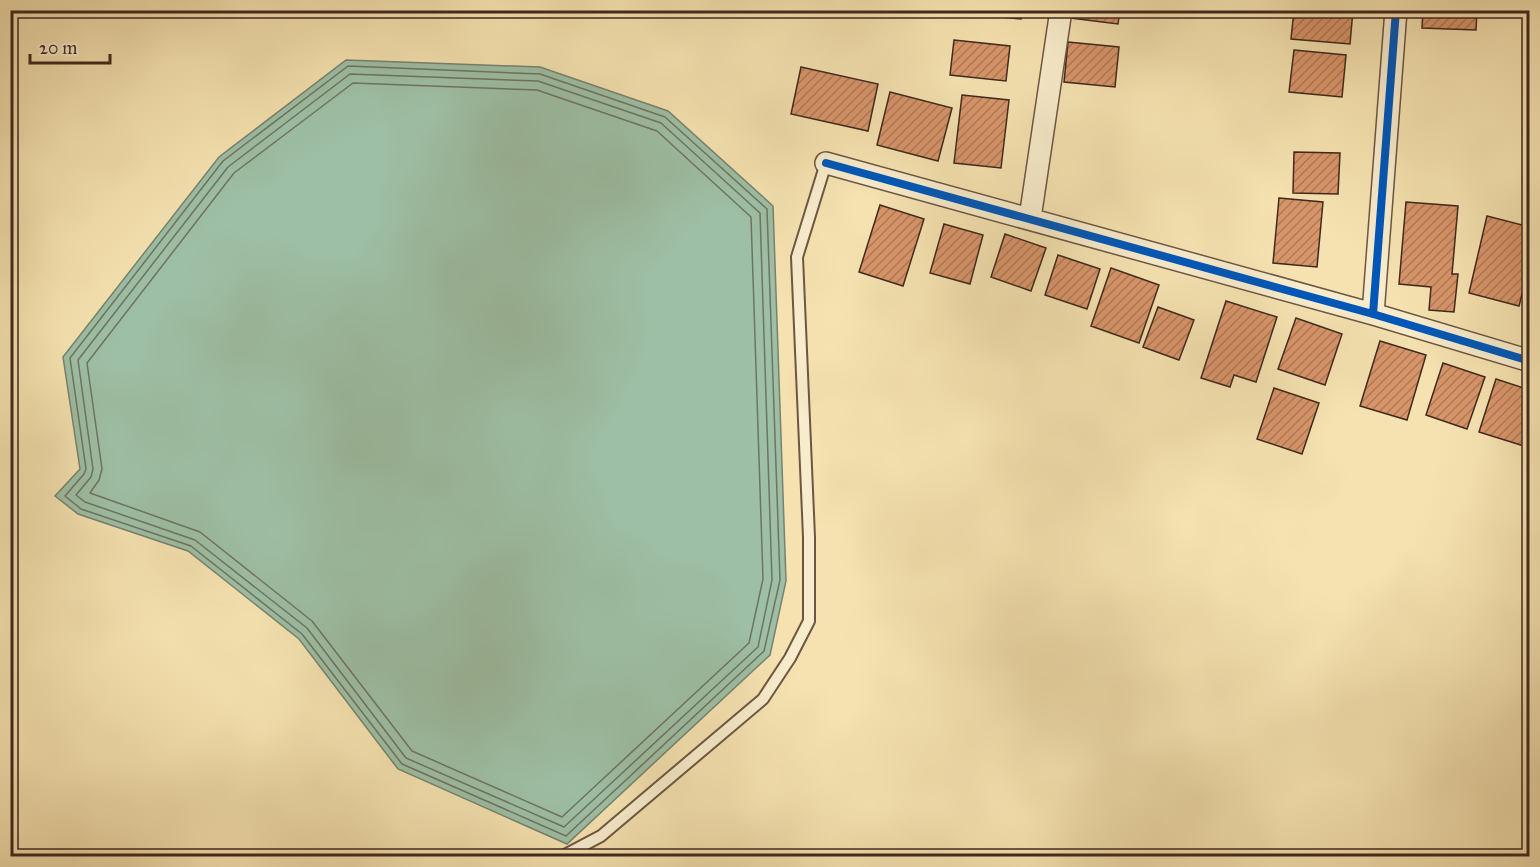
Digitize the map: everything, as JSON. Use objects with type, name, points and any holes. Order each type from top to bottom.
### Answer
[{"type":"street","points":[[1030,218],[1062,10]]},
{"type":"street","points":[[1373,314],[1396,10]]},
{"type":"street","points":[[826,163],[1373,314],[1530,361]]},
{"type":"lane","points":[[563,856],[601,836],[763,699],[790,658],[808,621],[809,537],[797,257],[826,163]]},
{"type":"water","points":[[346,60],[540,67],[668,111],[773,206],[786,581],[770,655],[567,844],[398,769],[299,639],[188,551],[78,514],[55,496],[80,469],[63,357],[219,157]]},
{"type":"building","points":[[974,10],[1022,10],[1021,19],[974,14]]},
{"type":"building","points":[[1072,10],[1120,10],[1118,24],[1071,18]]},
{"type":"building","points":[[1294,10],[1353,10],[1350,44],[1291,39]]},
{"type":"building","points":[[1423,10],[1477,10],[1476,30],[1422,28]]},
{"type":"building","points":[[954,40],[1010,46],[1006,81],[950,75]]},
{"type":"building","points":[[1068,42],[1119,47],[1115,87],[1064,82]]},
{"type":"building","points":[[1294,50],[1346,55],[1342,97],[1289,92]]},
{"type":"building","points":[[801,67],[878,84],[868,131],[791,114]]},
{"type":"building","points":[[890,92],[952,108],[938,161],[877,145]]},
{"type":"building","points":[[962,95],[1009,100],[1001,168],[954,163]]},
{"type":"building","points":[[1294,152],[1340,153],[1338,194],[1293,193]]},
{"type":"building","points":[[1279,198],[1323,202],[1317,267],[1273,263]]},
{"type":"building","points":[[1406,202],[1458,206],[1452,274],[1458,274],[1454,312],[1429,310],[1431,287],[1399,284]]},
{"type":"building","points":[[880,205],[924,219],[903,286],[859,272]]},
{"type":"building","points":[[1487,216],[1530,227],[1530,263],[1519,306],[1469,293]]},
{"type":"building","points":[[944,224],[983,235],[970,284],[930,273]]},
{"type":"building","points":[[1005,234],[1046,248],[1031,291],[991,277]]},
{"type":"building","points":[[1058,255],[1100,269],[1087,309],[1045,295]]},
{"type":"building","points":[[1111,268],[1159,285],[1139,343],[1091,326]]},
{"type":"building","points":[[1226,301],[1277,317],[1256,382],[1234,375],[1230,387],[1201,378]]},
{"type":"building","points":[[1158,307],[1194,320],[1179,360],[1143,347]]},
{"type":"building","points":[[1296,318],[1342,334],[1325,385],[1278,369]]},
{"type":"building","points":[[1380,341],[1426,355],[1407,420],[1360,406]]},
{"type":"building","points":[[1443,363],[1485,377],[1467,429],[1426,415]]},
{"type":"building","points":[[1496,379],[1530,390],[1530,428],[1524,446],[1479,432]]},
{"type":"building","points":[[1274,388],[1319,403],[1302,454],[1257,439]]},
{"type":"cycle path","points":[[1373,314],[1396,10]]},
{"type":"cycle path","points":[[826,163],[1373,314],[1530,361]]}]
